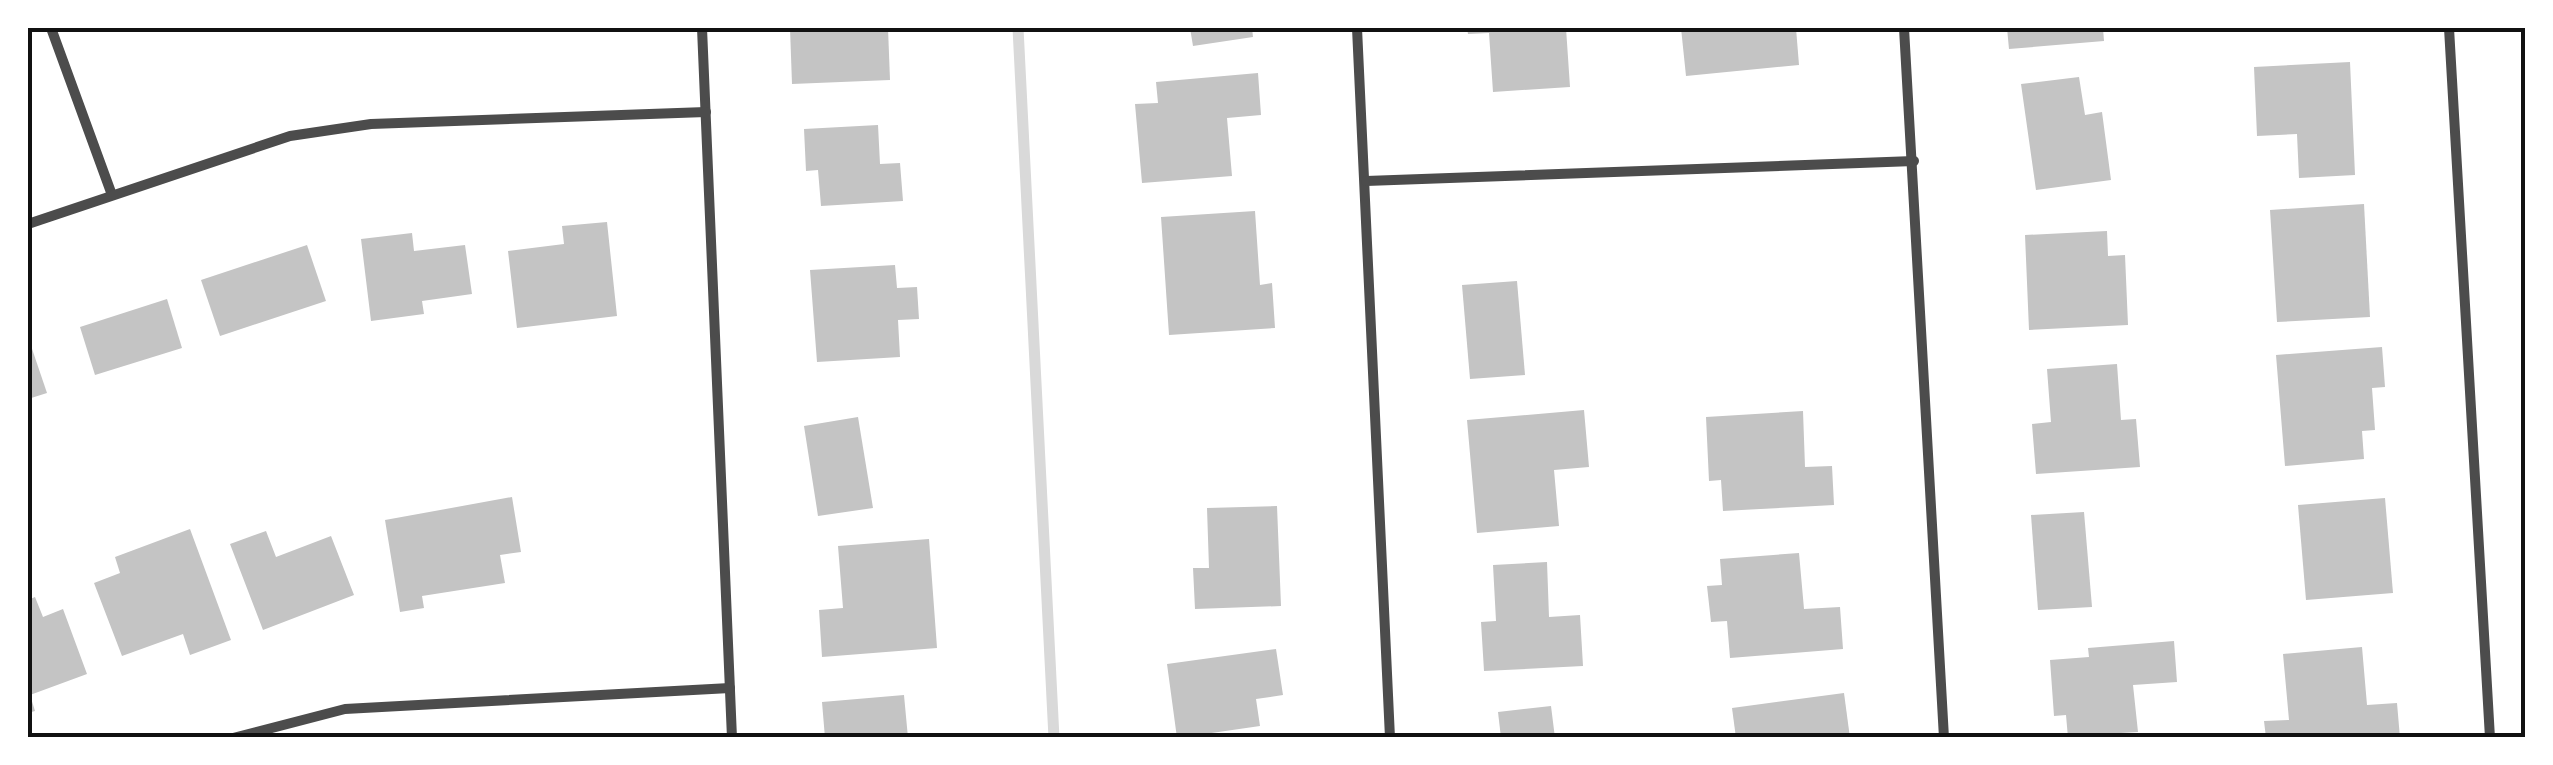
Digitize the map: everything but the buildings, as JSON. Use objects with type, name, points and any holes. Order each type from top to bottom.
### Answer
[{"type":"street","points":[[50,28],[112,195]]},
{"type":"street","points":[[702,28],[732,738]]},
{"type":"street","points":[[1357,28],[1390,738]]},
{"type":"street","points":[[1904,28],[1944,738]]},
{"type":"street","points":[[2449,28],[2490,738]]},
{"type":"street","points":[[28,224],[290,136],[371,124],[706,112]]},
{"type":"street","points":[[1366,181],[1914,161]]},
{"type":"street","points":[[233,738],[345,709],[730,688]]},
{"type":"waterway","points":[[1018,28],[1054,738]]}]
